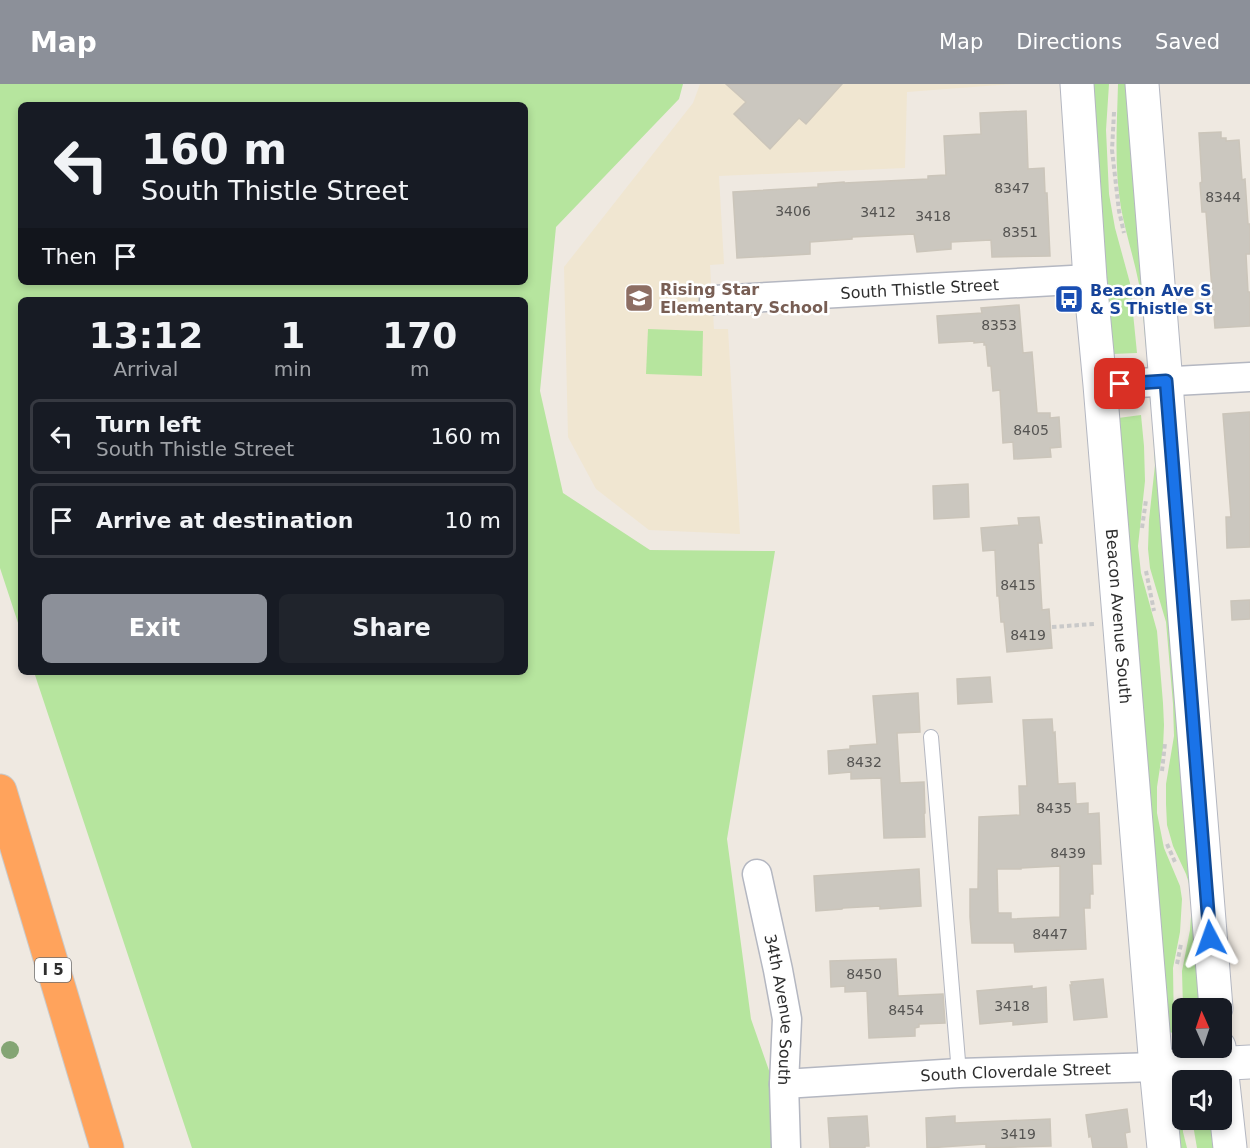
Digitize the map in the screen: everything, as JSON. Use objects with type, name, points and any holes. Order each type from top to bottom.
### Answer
[{"type":"highway","name":"I 5","points":[[0,791],[107,1148]]},
{"type":"main road","name":"Beacon Avenue South","points":[[1077,84],[1090,279],[1164,1148]]},
{"type":"main road","points":[[1142,84],[1215,998]]},
{"type":"main road","points":[[1230,1058],[1230,1148]]},
{"type":"main road","name":"South Cloverdale Street","points":[[1156,1067],[1230,1058]]},
{"type":"street","name":"South Thistle Street","points":[[714,300],[1090,279]]},
{"type":"street","points":[[1100,385],[1250,377]]},
{"type":"street","name":"34th Avenue South","points":[[758,874],[787,1019],[784,1084],[786,1148]]},
{"type":"street","name":"South Cloverdale Street","points":[[784,1084],[959,1072],[1156,1067]]},
{"type":"lane","points":[[931,737],[959,1072]]},
{"type":"path","points":[[1052,627],[1101,624]]},
{"type":"shaded area","name":"Rising Star Elementary School","points":[[700,84],[1012,84],[907,92],[905,168],[719,176],[724,264],[710,265],[714,329],[728,329],[740,534],[649,530],[596,489],[568,437],[564,267],[693,103]]},
{"type":"green space","points":[[0,84],[683,84],[679,99],[556,227],[540,391],[563,493],[650,550],[775,551],[727,839],[751,1019],[779,1099],[780,1148],[192,1148],[35,675],[528,675],[528,297],[18,297],[18,623],[0,568]]},
{"type":"green space","points":[[1091,84],[1109,84],[1106,130],[1109,194],[1115,228],[1130,283],[1137,353],[1112,354]]},
{"type":"green space","points":[[1118,84],[1132,84],[1153,344],[1146,348],[1139,284],[1123,218],[1117,177]]},
{"type":"green space","points":[[648,329],[703,331],[702,376],[646,374]]},
{"type":"green space","points":[[1159,413],[1206,998],[1183,998],[1182,971],[1190,930],[1192,903],[1186,874],[1173,846],[1167,825],[1166,784],[1174,736],[1173,704],[1166,622],[1150,568],[1148,549],[1155,465],[1152,414]]},
{"type":"green space","points":[[1141,415],[1144,446],[1145,481],[1138,546],[1141,573],[1157,631],[1164,725],[1157,787],[1157,813],[1164,848],[1180,886],[1182,899],[1180,932],[1173,968],[1172,1033],[1168,1032],[1118,418]]},
{"type":"green space","points":[[1176,1130],[1183,1130],[1187,1148],[1179,1148]]},
{"type":"green space","points":[[1194,1130],[1218,1130],[1220,1148],[1197,1148]]},
{"type":"building","points":[[726,84],[842,84],[806,124],[799,118],[770,149],[734,114],[746,102]]},
{"type":"building","points":[[1026,111],[1028,169],[1044,168],[1050,256],[992,257],[991,240],[951,242],[951,249],[917,252],[914,234],[810,242],[810,254],[737,258],[733,192],[818,187],[818,184],[844,182],[928,179],[928,176],[946,175],[944,136],[981,134],[980,113]]},
{"type":"building","points":[[1221,132],[1221,138],[1226,138],[1226,141],[1239,140],[1242,180],[1245,179],[1248,224],[1250,224],[1250,254],[1246,254],[1248,292],[1250,292],[1250,326],[1215,328],[1206,212],[1202,212],[1199,133]]},
{"type":"building","points":[[1019,305],[1023,353],[1032,352],[1037,413],[1050,413],[1050,418],[1059,417],[1061,447],[1050,448],[1051,457],[1014,459],[1013,442],[1003,443],[1000,390],[993,391],[991,366],[988,366],[984,342],[939,343],[937,316],[982,313],[981,308]]},
{"type":"building","points":[[1250,412],[1250,547],[1227,548],[1226,517],[1231,517],[1223,414]]},
{"type":"building","points":[[968,484],[969,517],[934,519],[933,486]]},
{"type":"building","points":[[1039,517],[1042,543],[1038,543],[1042,610],[1049,609],[1052,648],[1007,652],[1004,622],[1001,622],[999,596],[997,596],[995,550],[983,551],[981,528],[1019,525],[1018,518]]},
{"type":"building","points":[[1250,600],[1250,619],[1232,620],[1231,601]]},
{"type":"building","points":[[990,677],[992,702],[958,704],[957,679]]},
{"type":"building","points":[[918,693],[920,732],[897,733],[900,783],[924,782],[925,837],[884,838],[881,778],[851,779],[851,772],[829,774],[828,751],[850,749],[850,746],[877,744],[873,696]]},
{"type":"building","points":[[1052,719],[1058,784],[1075,783],[1076,804],[1088,803],[1088,814],[1099,813],[1101,864],[1092,864],[1093,894],[1090,894],[1090,908],[1084,908],[1086,949],[1015,952],[1014,943],[972,943],[970,889],[978,889],[979,817],[1020,815],[1019,786],[1027,786],[1023,720]],"holes":[[[1060,866],[1060,917],[1011,919],[1011,913],[998,913],[997,869]]]},
{"type":"building","points":[[919,869],[921,906],[880,909],[880,906],[816,911],[814,876]]},
{"type":"building","points":[[896,959],[898,996],[943,994],[945,1023],[919,1024],[919,1027],[915,1028],[915,1036],[869,1038],[867,991],[845,992],[845,986],[831,987],[830,961]]},
{"type":"building","points":[[1103,979],[1107,1017],[1074,1020],[1071,982]]},
{"type":"building","points":[[1032,986],[1032,989],[1046,987],[1047,1022],[1013,1025],[1013,1021],[980,1024],[977,991]]},
{"type":"building","points":[[1127,1109],[1130,1132],[1125,1133],[1127,1148],[1093,1148],[1086,1115]]},
{"type":"building","points":[[867,1116],[869,1146],[830,1148],[828,1118]]},
{"type":"building","points":[[955,1116],[955,1123],[1050,1119],[1051,1146],[986,1148],[986,1144],[927,1148],[926,1118]]},
{"type":"place","name":"Rising Star Elementary School","points":[[639,298]]},
{"type":"place","name":"Beacon Ave S & S Thistle St","points":[[1069,299]]},
{"type":"route","points":[[1120,384],[1166,381],[1210,938]]}]
